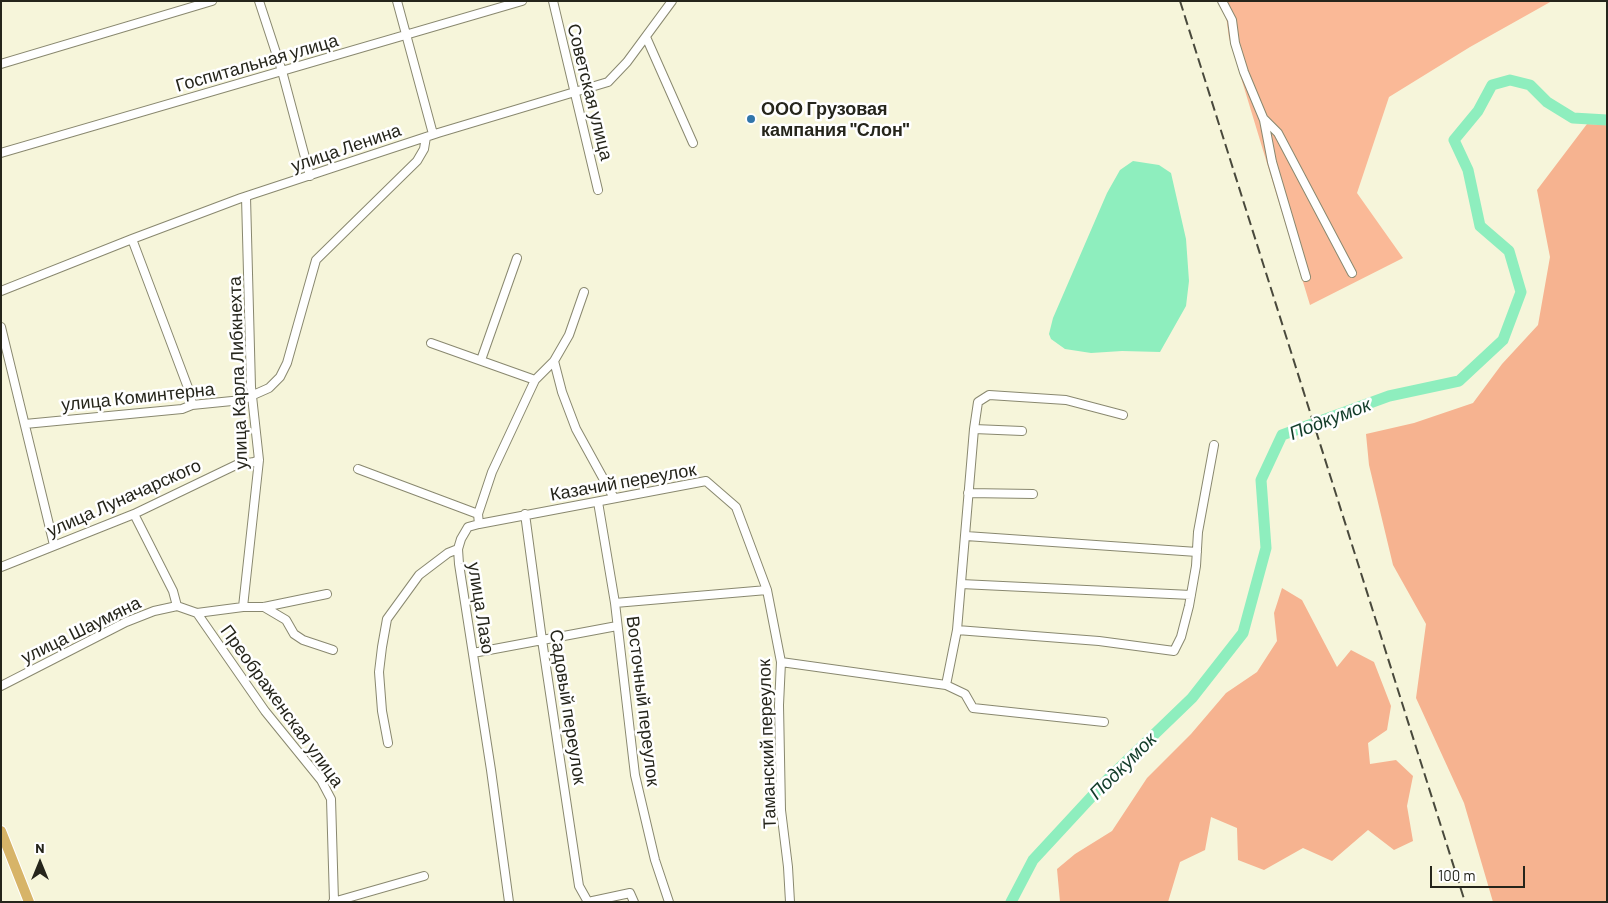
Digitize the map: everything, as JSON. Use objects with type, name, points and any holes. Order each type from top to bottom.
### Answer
[{"type":"main road","points":[[1,831],[29,902]]},
{"type":"street","points":[[1,64],[212,1]]},
{"type":"street","points":[[259,1],[282,70],[310,176]]},
{"type":"street","points":[[397,1],[430,136]]},
{"type":"street","name":"Госпитальная улица","points":[[1,154],[522,1]]},
{"type":"street","name":"Советская улица","points":[[552,1],[598,190]]},
{"type":"street","name":"улица Ленина","points":[[1,290],[246,197],[430,136],[608,82],[627,62],[672,1]]},
{"type":"street","points":[[1222,1],[1232,20],[1235,43],[1242,66],[1263,118],[1272,162],[1306,278]]},
{"type":"street","points":[[646,37],[693,143]]},
{"type":"street","points":[[1263,118],[1278,133],[1352,273]]},
{"type":"street","name":"улица Коминтерна","points":[[25,424],[182,409],[192,405],[242,400],[269,388],[280,377],[288,363],[316,260],[418,161],[430,136]]},
{"type":"street","name":"улица Карла Либкнехта","points":[[243,607],[259,460],[253,395],[246,197]]},
{"type":"street","points":[[132,239],[190,393],[192,405]]},
{"type":"street","points":[[481,360],[517,258]]},
{"type":"street","points":[[479,524],[478,514],[492,472],[535,380],[554,361],[569,335],[584,292]]},
{"type":"street","points":[[1,327],[54,545]]},
{"type":"street","points":[[431,343],[535,380]]},
{"type":"street","points":[[554,361],[562,392],[576,429],[614,498]]},
{"type":"street","points":[[946,685],[957,630],[968,493],[978,402],[990,395],[1066,400],[1123,415]]},
{"type":"street","points":[[974,429],[1022,431]]},
{"type":"street","points":[[957,630],[1099,641],[1174,651],[1181,637],[1191,595],[1198,532],[1214,445]]},
{"type":"street","name":"улица Луначарского","points":[[1,567],[134,514],[236,464],[259,460]]},
{"type":"street","points":[[358,469],[478,514]]},
{"type":"street","name":"Казачий переулок","points":[[479,524],[706,481],[736,508],[767,590]]},
{"type":"street","points":[[968,493],[1033,494]]},
{"type":"street","name":"Восточный переулок","points":[[598,502],[615,603],[634,775],[655,860],[669,902]]},
{"type":"street","points":[[134,514],[172,591],[177,606],[197,613],[243,607],[264,607],[327,594]]},
{"type":"street","name":"Садовый переулок","points":[[525,514],[579,886],[588,902],[630,893],[634,902]]},
{"type":"street","name":"улица Лазо","points":[[479,524],[468,527],[461,539],[458,549],[458,564],[491,770],[509,902]]},
{"type":"street","points":[[966,536],[1197,552]]},
{"type":"street","points":[[388,743],[382,711],[379,672],[387,619],[419,575],[448,553],[458,549]]},
{"type":"street","points":[[961,584],[1191,595]]},
{"type":"street","points":[[615,603],[767,590]]},
{"type":"street","name":"Таманский переулок","points":[[767,590],[781,662],[779,705],[781,810],[790,902]]},
{"type":"street","name":"улица Шаумяна","points":[[1,686],[126,622],[154,611],[177,606]]},
{"type":"street","points":[[264,607],[286,620],[294,634],[304,640],[333,650]]},
{"type":"street","name":"Преображенская улица","points":[[197,613],[265,710],[321,780],[332,799],[333,902]]},
{"type":"street","points":[[473,653],[617,626]]},
{"type":"street","points":[[781,662],[946,685],[965,694],[973,708],[1104,722]]},
{"type":"street","points":[[333,902],[424,876]]},
{"type":"shaded area","points":[[1224,1],[1552,1],[1470,47],[1389,97],[1357,193],[1403,258],[1310,305],[1229,38]]},
{"type":"shaded area","points":[[1587,124],[1607,125],[1607,902],[1493,902],[1464,803],[1416,698],[1426,624],[1393,565],[1369,465],[1366,434],[1414,423],[1473,403],[1502,364],[1538,325],[1550,257],[1537,190]]},
{"type":"shaded area","points":[[1133,161],[1159,165],[1171,173],[1186,239],[1189,281],[1186,306],[1160,352],[1122,351],[1091,353],[1065,349],[1051,339],[1049,334],[1053,318],[1107,193],[1120,170]]},
{"type":"shaded area","points":[[1282,588],[1302,600],[1337,667],[1351,650],[1374,662],[1391,706],[1387,730],[1368,743],[1370,764],[1396,760],[1413,776],[1407,806],[1413,841],[1394,850],[1368,830],[1332,861],[1303,848],[1264,870],[1238,860],[1237,828],[1211,817],[1205,850],[1180,862],[1168,902],[1060,902],[1057,869],[1075,854],[1112,831],[1147,778],[1191,734],[1226,693],[1257,672],[1277,641],[1274,613]]},
{"type":"waterway","name":"Подкумок","points":[[1011,902],[1033,860],[1108,779],[1192,698],[1243,633],[1266,548],[1261,480],[1282,435],[1389,396],[1459,381],[1503,340],[1521,292],[1509,251],[1480,226],[1468,170],[1454,140],[1478,111],[1492,85],[1510,80],[1530,85],[1547,102],[1573,118],[1607,120]]},
{"type":"railway","points":[[1180,1],[1465,902]]},
{"type":"place","name":"ООО Грузовая кампания \"Слон\"","points":[[751,119]]}]
